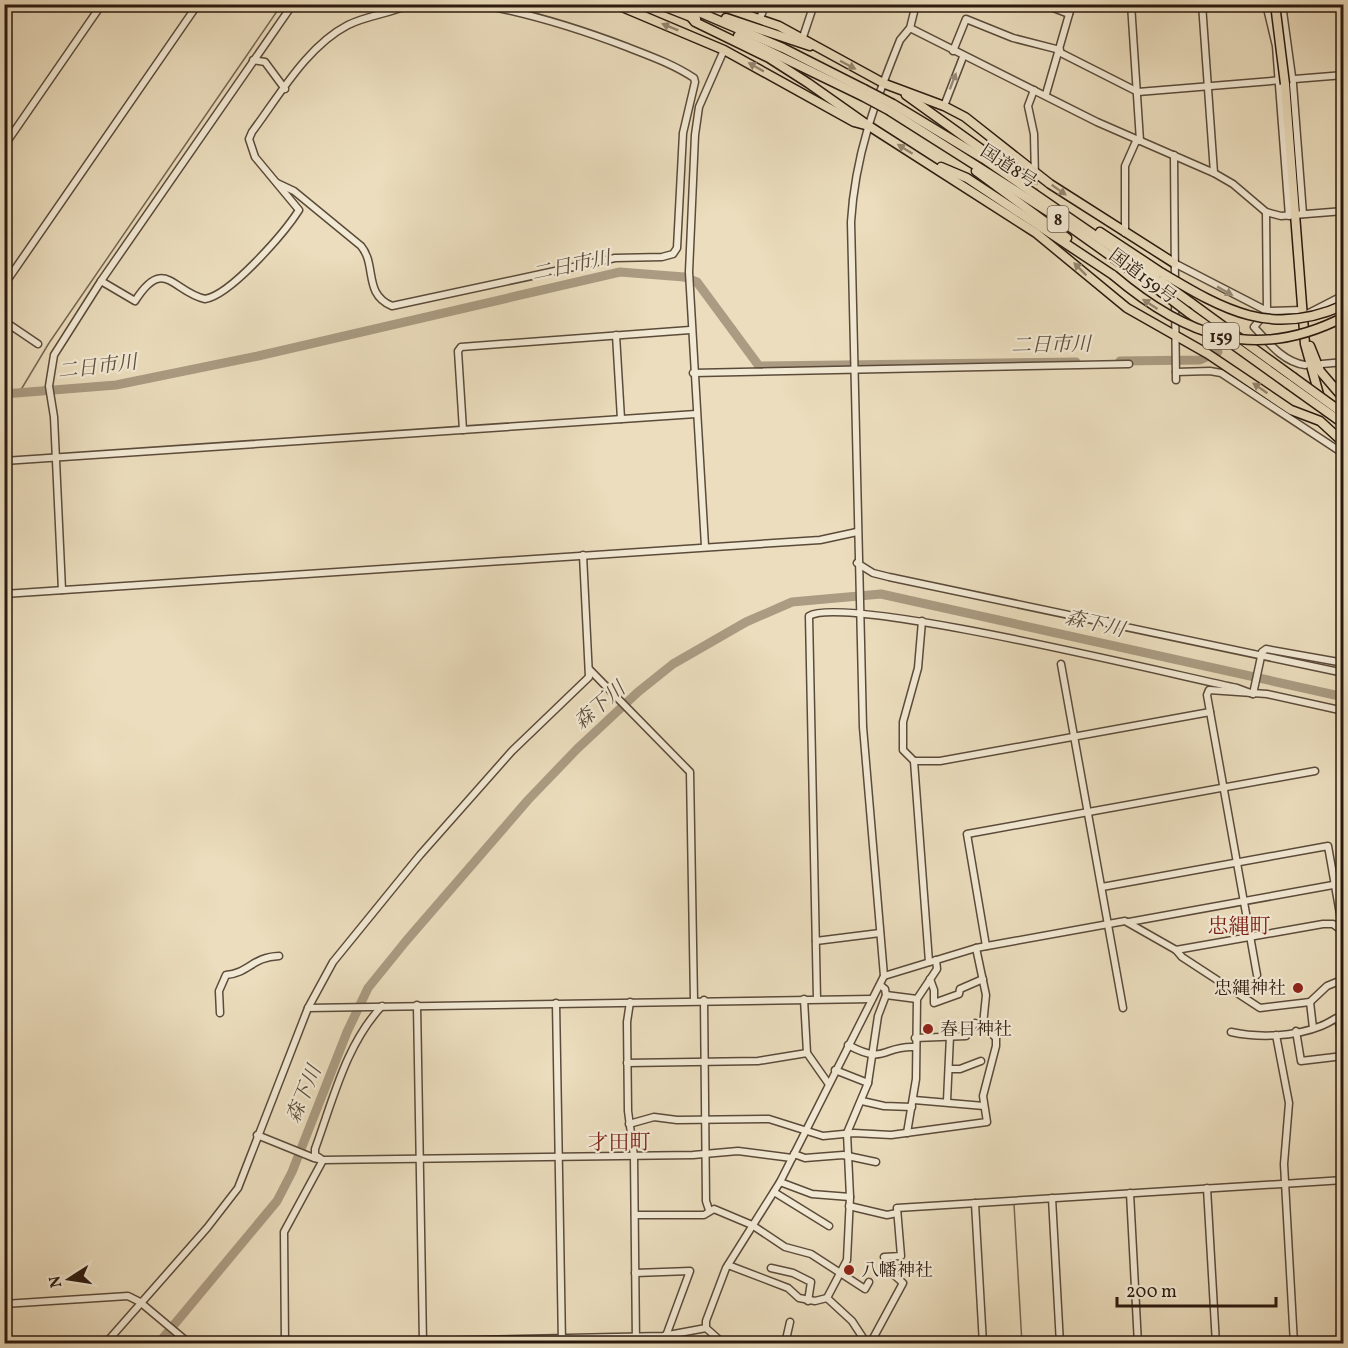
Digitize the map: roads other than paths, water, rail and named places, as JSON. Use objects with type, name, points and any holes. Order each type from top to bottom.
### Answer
[{"type":"highway","points":[[615,4],[724,50],[854,122],[869,126]]},
{"type":"highway","name":"国道8号","points":[[658,4],[863,92]]},
{"type":"highway","name":"国道8号","points":[[680,4],[783,48],[863,92],[984,159],[1078,223]]},
{"type":"highway","points":[[716,4],[760,18],[803,37],[828,51],[830,55]]},
{"type":"highway","points":[[1275,4],[1285,81],[1309,342],[1320,371],[1344,399]]},
{"type":"highway","points":[[704,13],[709,12],[787,38],[830,55],[885,84],[944,106],[990,135],[1035,176],[1174,263]]},
{"type":"highway","points":[[691,17],[695,22],[769,58],[869,126],[1036,229],[1108,295],[1211,356],[1292,410],[1320,421],[1344,443]]},
{"type":"highway","name":"8","points":[[899,88],[1063,207],[1063,213]]},
{"type":"highway","name":"国道8号","points":[[891,108],[1049,212],[1190,313],[1344,414]]},
{"type":"highway","name":"国道159号","points":[[954,151],[961,161],[1048,223],[1142,299],[1179,323],[1217,336],[1261,339],[1300,335],[1344,317]]},
{"type":"highway","points":[[931,165],[951,170],[967,178],[1113,275]]},
{"type":"highway","name":"国道159号","points":[[1078,223],[1086,222],[1161,277],[1220,306],[1251,317],[1291,320],[1311,317],[1344,305]]},
{"type":"highway","name":"国道8号","points":[[1161,277],[1344,424]]},
{"type":"highway","points":[[1306,311],[1305,344],[1320,399],[1329,419],[1344,438]]},
{"type":"street","points":[[4,146],[102,4]]},
{"type":"street","points":[[4,285],[198,4]]},
{"type":"street","points":[[62,590],[56,457],[49,386],[51,367],[59,343],[293,4]]},
{"type":"street","points":[[101,281],[135,302],[156,279],[164,277],[195,297],[213,298],[234,282],[299,210],[255,157],[249,139],[285,89],[323,43],[347,26],[410,4]]},
{"type":"street","points":[[277,183],[294,190],[361,246],[368,254],[372,286],[378,296],[392,306],[615,258],[662,257],[673,254],[677,248],[683,133],[694,78],[643,53],[583,31],[534,16],[477,4]]},
{"type":"street","points":[[760,18],[766,4]]},
{"type":"street","points":[[803,37],[814,4]]},
{"type":"street","points":[[706,1328],[708,1309],[728,1265],[780,1182],[884,976],[863,727],[853,366],[853,182],[869,126],[900,40],[910,28],[916,4]]},
{"type":"street","points":[[1043,4],[1069,14]]},
{"type":"street","points":[[1046,94],[1072,4]]},
{"type":"street","points":[[1125,233],[1125,166],[1138,140],[1138,92],[1131,4]]},
{"type":"street","points":[[1202,4],[1214,173]]},
{"type":"street","points":[[1266,4],[1294,121],[1296,215]]},
{"type":"street","points":[[1282,4],[1285,81],[1283,122],[1296,215]]},
{"type":"street","points":[[953,51],[966,19],[1013,38],[1060,51],[1138,92],[1344,75]]},
{"type":"street","points":[[910,28],[963,57],[1046,94],[1138,140],[1214,173],[1233,183],[1266,212],[1296,215],[1344,211]]},
{"type":"street","points":[[705,546],[688,272],[695,135],[699,107],[724,50]]},
{"type":"street","points":[[944,106],[963,57]]},
{"type":"street","points":[[253,60],[265,62],[285,89]]},
{"type":"street","points":[[1034,90],[1028,106],[1034,134],[1035,176]]},
{"type":"street","points":[[1174,155],[1176,380]]},
{"type":"street","points":[[1344,173],[1344,203]]},
{"type":"street","points":[[1266,212],[1266,311],[1254,327],[1270,345],[1295,363],[1305,365]]},
{"type":"street","points":[[1174,263],[1266,311],[1306,311],[1324,307],[1344,295]]},
{"type":"street","points":[[4,321],[38,344]]},
{"type":"street","points":[[464,430],[458,351],[461,347],[690,330]]},
{"type":"street","points":[[616,335],[621,419]]},
{"type":"street","points":[[1322,364],[1344,362]]},
{"type":"street","points":[[693,373],[853,366],[1129,364]]},
{"type":"street","points":[[1176,368],[1221,374],[1344,454]]},
{"type":"street","points":[[4,461],[696,414]]},
{"type":"street","points":[[4,594],[820,540],[857,532]]},
{"type":"street","points":[[105,1344],[207,1228],[238,1188],[308,1008],[333,962],[361,925],[512,751],[585,682],[590,670],[584,555]]},
{"type":"street","points":[[857,566],[889,578],[1344,673]]},
{"type":"street","points":[[817,999],[809,616],[830,610],[859,611],[922,621],[1253,693]]},
{"type":"street","points":[[922,621],[918,668],[903,723],[903,750],[914,761],[929,962]]},
{"type":"street","points":[[1253,693],[1261,655],[1266,649],[1344,663]]},
{"type":"street","points":[[1061,664],[1123,1008]]},
{"type":"street","points":[[590,670],[606,683],[690,772],[694,1001]]},
{"type":"street","points":[[1257,975],[1207,695],[1209,690],[1268,694],[1344,711]]},
{"type":"street","points":[[914,761],[940,761],[1210,712]]},
{"type":"street","points":[[986,946],[967,834],[1315,771]]},
{"type":"street","points":[[1102,887],[1328,846],[1343,932]]},
{"type":"street","points":[[884,976],[976,948],[1344,883]]},
{"type":"street","points":[[1128,922],[1176,950],[1260,1008],[1310,1002],[1327,986],[1344,979]]},
{"type":"street","points":[[1176,950],[1323,924],[1333,924],[1343,932]]},
{"type":"street","points":[[816,941],[880,933]]},
{"type":"street","points":[[976,948],[986,995],[983,1025]]},
{"type":"street","points":[[220,1013],[219,991],[226,975],[237,975],[262,957],[279,956]]},
{"type":"street","points":[[907,1133],[913,1103],[917,999],[937,969],[936,960]]},
{"type":"street","points":[[930,979],[934,990],[934,1003],[959,994],[960,989],[983,979]]},
{"type":"street","points":[[827,1298],[847,1260],[850,1197],[847,1133],[868,1083],[879,1016],[886,995],[885,989],[880,985]]},
{"type":"street","points":[[886,995],[917,999]]},
{"type":"street","points":[[804,999],[807,1053],[828,1083]]},
{"type":"street","points":[[308,1008],[872,999]]},
{"type":"street","points":[[704,1000],[706,1201],[709,1210]]},
{"type":"street","points":[[630,1002],[627,1022],[627,1063],[629,1124],[634,1156],[636,1340]]},
{"type":"street","points":[[1310,1002],[1312,1028]]},
{"type":"street","points":[[556,1003],[562,1341]]},
{"type":"street","points":[[417,1005],[423,1342]]},
{"type":"street","points":[[323,1160],[315,1155],[315,1149],[349,1057],[362,1029],[379,1006]]},
{"type":"street","points":[[1230,1032],[1258,1036],[1276,1035],[1312,1028],[1343,1013]]},
{"type":"street","points":[[1296,1031],[1301,1061],[1343,1056],[1339,1022],[1343,1013]]},
{"type":"street","points":[[629,1124],[654,1117],[705,1120],[769,1119],[823,1136],[847,1133],[907,1133],[987,1122],[983,1096],[996,1038],[983,1025],[975,1023],[966,1036],[915,1038]]},
{"type":"street","points":[[1276,1035],[1289,1103],[1284,1164],[1294,1344]]},
{"type":"street","points":[[947,1101],[950,1036]]},
{"type":"street","points":[[848,1045],[866,1054],[874,1055],[915,1047]]},
{"type":"street","points":[[627,1063],[758,1061],[807,1053]]},
{"type":"street","points":[[949,1069],[960,1069],[981,1061]]},
{"type":"street","points":[[835,1070],[868,1083]]},
{"type":"street","points":[[862,1101],[884,1106],[947,1101],[984,1106]]},
{"type":"street","points":[[257,1135],[323,1160],[705,1155],[738,1151],[805,1158],[847,1156],[876,1162]]},
{"type":"street","points":[[323,1160],[284,1232],[286,1344],[636,1340],[706,1328]]},
{"type":"street","points":[[827,1298],[852,1321],[868,1344],[903,1283],[894,1275],[884,1257],[901,1256],[897,1208],[1344,1180]]},
{"type":"street","points":[[780,1182],[812,1194],[850,1197]]},
{"type":"street","points":[[1207,1188],[1216,1344]]},
{"type":"street","points":[[774,1192],[829,1226]]},
{"type":"street","points":[[1130,1192],[1138,1344]]},
{"type":"street","points":[[1052,1198],[1060,1344]]},
{"type":"street","points":[[975,1203],[983,1344]]},
{"type":"street","points":[[849,1206],[887,1215],[897,1213]]},
{"type":"street","points":[[634,1215],[704,1215],[714,1209],[752,1225],[785,1247],[811,1254],[865,1289],[869,1282]]},
{"type":"street","points":[[728,1265],[788,1288],[799,1298],[808,1301],[827,1298]]},
{"type":"street","points":[[771,1268],[793,1273],[811,1282],[808,1301]]},
{"type":"street","points":[[635,1273],[690,1271],[663,1344]]},
{"type":"street","points":[[4,1304],[128,1296],[152,1311],[186,1342]]},
{"type":"street","points":[[785,1344],[790,1322]]},
{"type":"street","points":[[706,1328],[724,1344]]},
{"type":"waterway","points":[[19,393],[49,343],[282,4]]},
{"type":"waterway","name":"二日市川","points":[[4,394],[116,385],[258,356],[620,272],[684,277],[697,282],[759,366],[1076,362]]},
{"type":"waterway","name":"二日市川","points":[[1120,361],[1200,360],[1218,352]]},
{"type":"waterway","name":"森下川","points":[[158,1344],[277,1201],[292,1172],[347,1032],[368,988],[406,941],[528,800],[577,749],[638,692],[673,664],[746,622],[792,602],[881,594],[1344,697]]},
{"type":"waterway","points":[[1014,1204],[1022,1344]]},
{"type":"tunnel","points":[[1035,179],[1035,218]]},
{"type":"railway","points":[[1338,4],[1344,7]]},
{"type":"place","name":"忠縄神社","points":[[1298,988]]},
{"type":"place","name":"春日神社","points":[[928,1029]]},
{"type":"place","name":"八幡神社","points":[[849,1270]]},
{"type":"district","name":"忠縄町","points":[[1239,926]]},
{"type":"district","name":"才田町","points":[[619,1142]]}]
